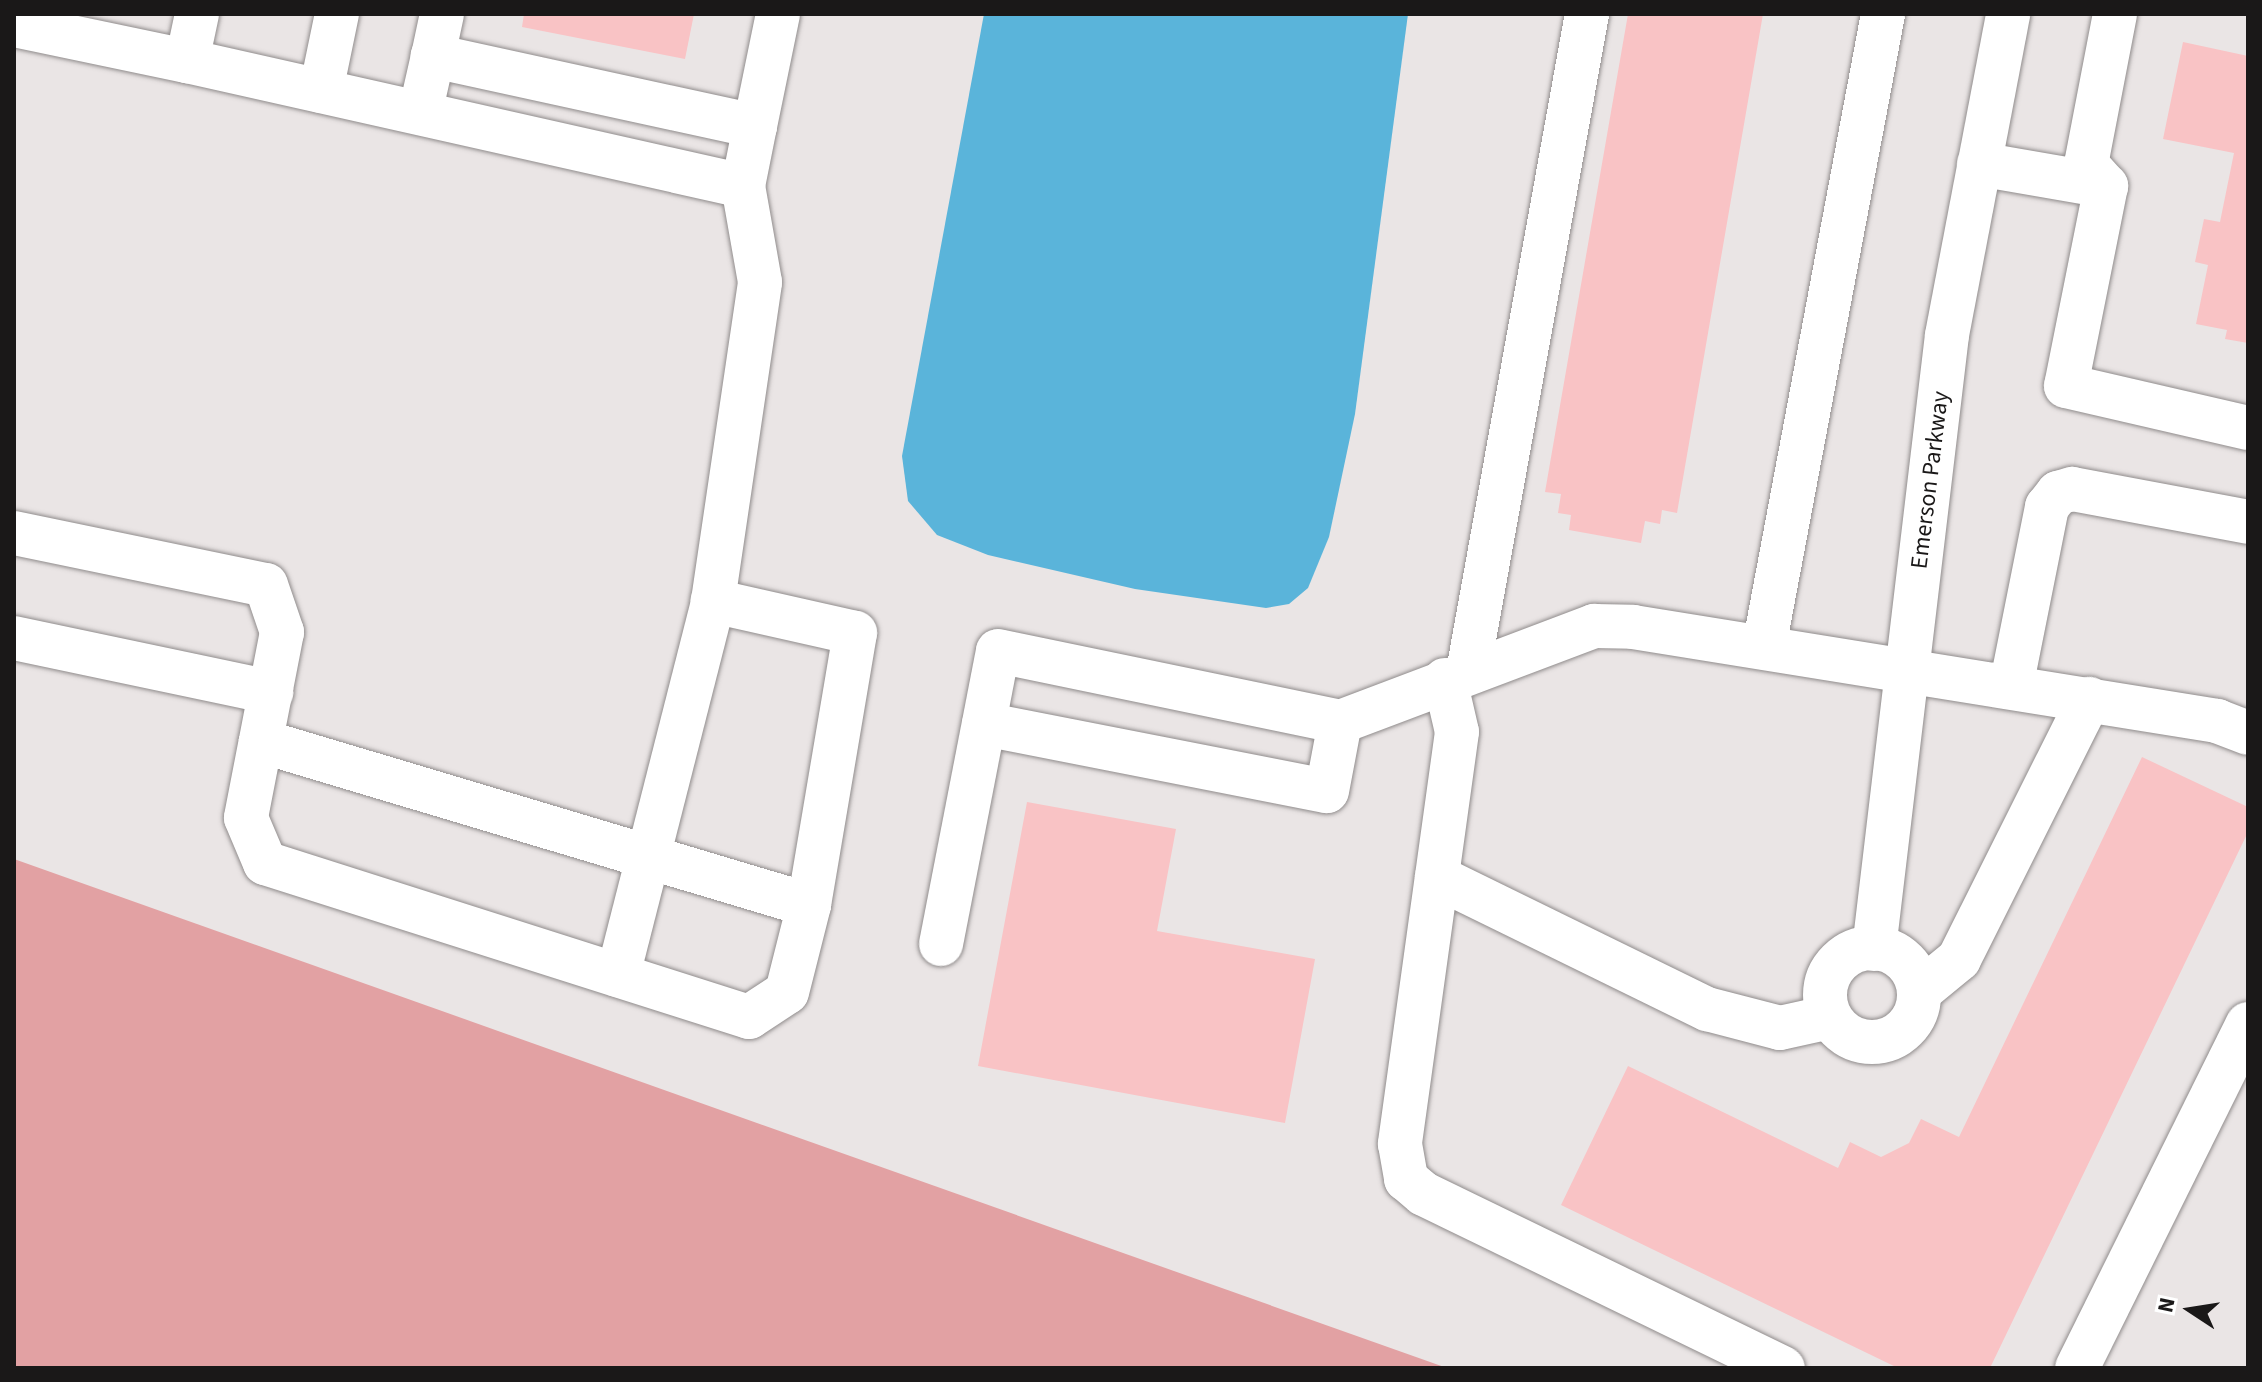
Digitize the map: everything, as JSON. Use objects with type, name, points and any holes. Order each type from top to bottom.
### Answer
[{"type":"street","points":[[187,61],[197,14]]},
{"type":"street","points":[[321,91],[337,14]]},
{"type":"street","points":[[618,975],[713,601],[760,282],[743,186],[778,14]]},
{"type":"street","points":[[1587,14],[1457,676],[1457,732],[1400,1144],[1406,1179],[1424,1194],[1783,1368]]},
{"type":"street","points":[[1764,647],[1883,14]]},
{"type":"street","name":"Emerson Parkway","points":[[1874,949],[1947,335],[2008,14]]},
{"type":"street","points":[[2106,186],[2086,164],[2115,14]]},
{"type":"street","points":[[14,25],[743,186]]},
{"type":"street","points":[[420,113],[438,35],[755,126]]},
{"type":"street","points":[[1979,164],[2106,186]]},
{"type":"street","points":[[2106,186],[2066,386],[2248,428]]},
{"type":"street","points":[[2011,687],[2047,507],[2058,493],[2072,489],[2248,522]]},
{"type":"street","points":[[14,533],[266,585],[282,632],[246,818],[265,863],[749,1017],[787,992],[809,905],[855,633],[713,601]]},
{"type":"street","points":[[941,944],[998,651],[1340,722],[1594,626],[1764,647],[2089,699],[2217,721],[2248,733]]},
{"type":"street","points":[[14,638],[271,692]]},
{"type":"street","points":[[1919,992],[1959,959],[2089,699]]},
{"type":"street","points":[[984,724],[1327,791],[1340,722]]},
{"type":"street","points":[[261,741],[809,905]]},
{"type":"street","points":[[1437,877],[1707,1009],[1780,1028],[1830,1017]]},
{"type":"street","points":[[1855,949],[1874,949],[1907,961],[1919,992],[1914,1022],[1885,1039],[1848,1036],[1830,1017],[1824,990],[1834,967],[1855,949]]},
{"type":"street","points":[[2077,1368],[2248,1024]]},
{"type":"shaded area","points":[[14,859],[1447,1368],[14,1368]]},
{"type":"water","points":[[984,14],[1408,14],[1355,414],[1329,537],[1308,588],[1289,604],[1266,608],[1135,589],[988,555],[937,535],[908,501],[902,456]]},
{"type":"building","points":[[524,14],[694,14],[685,59],[522,27]]},
{"type":"building","points":[[1628,14],[1763,14],[1677,513],[1662,510],[1660,524],[1645,521],[1641,543],[1569,530],[1571,515],[1558,513],[1561,494],[1545,492]]},
{"type":"building","points":[[2183,42],[2248,56],[2248,343],[2225,339],[2227,330],[2196,324],[2208,265],[2195,262],[2204,219],[2220,222],[2234,153],[2163,139]]},
{"type":"building","points":[[2142,757],[2248,807],[2248,832],[1990,1368],[1898,1368],[1561,1205],[1628,1066],[1838,1168],[1850,1142],[1881,1157],[1909,1143],[1921,1119],[1959,1137]]},
{"type":"building","points":[[1027,802],[1176,829],[1157,931],[1315,959],[1285,1123],[978,1066]]}]
